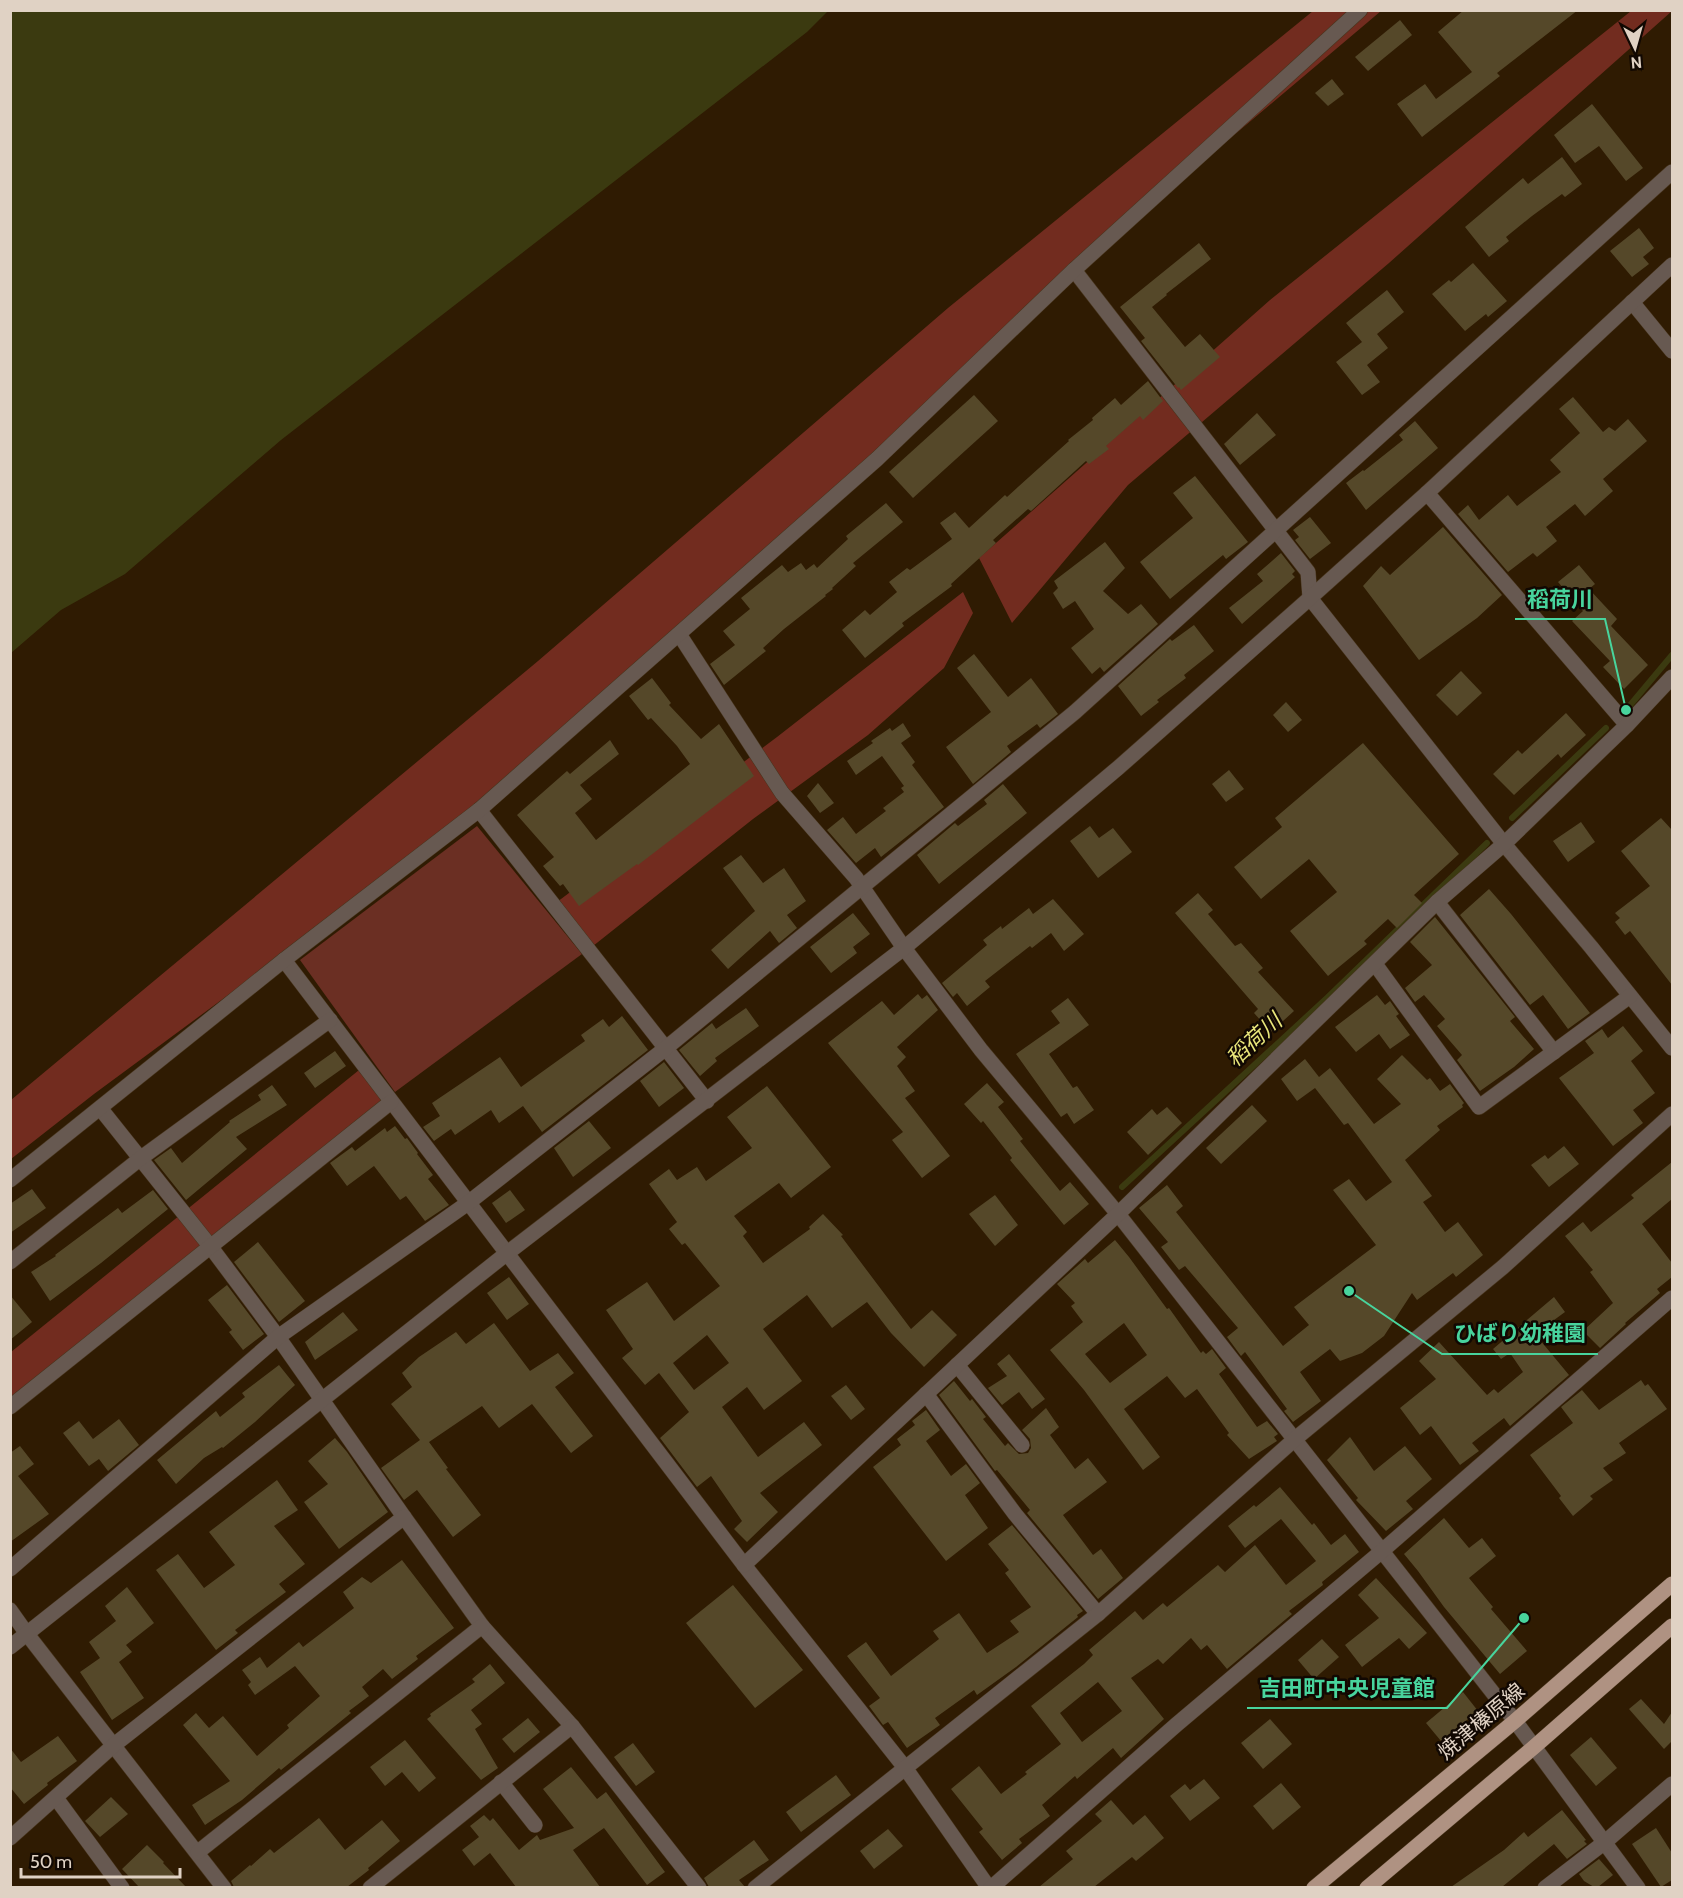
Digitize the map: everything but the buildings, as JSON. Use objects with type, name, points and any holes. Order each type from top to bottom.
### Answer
[{"type":"main road","name":"焼津榛原線","points":[[1314,1887],[1515,1720],[1672,1584]]},
{"type":"main road","points":[[1367,1887],[1534,1747],[1672,1626]]},
{"type":"street","points":[[10,1180],[284,960],[479,810],[877,459],[1074,270],[1360,10]]},
{"type":"street","points":[[10,1569],[278,1336],[468,1203],[666,1048],[1075,712],[1672,172]]},
{"type":"street","points":[[10,1647],[506,1254],[904,948],[1118,768],[1310,598],[1672,266]]},
{"type":"street","points":[[1074,270],[1308,572],[1310,598],[1504,844],[1672,1048]]},
{"type":"street","points":[[1632,302],[1672,351]]},
{"type":"street","points":[[1427,493],[1627,725]]},
{"type":"street","points":[[679,634],[782,793],[856,878],[904,948],[981,1050],[1118,1214],[1515,1720],[1638,1887]]},
{"type":"street","points":[[744,1565],[1118,1214],[1437,902],[1504,844],[1627,725],[1672,677]]},
{"type":"street","points":[[479,810],[707,1101]]},
{"type":"street","points":[[1437,902],[1554,1052]]},
{"type":"street","points":[[284,960],[744,1565],[906,1768],[990,1887],[1672,1299]]},
{"type":"street","points":[[1375,964],[1479,1107],[1630,996]]},
{"type":"street","points":[[10,1262],[141,1158],[330,1020]]},
{"type":"street","points":[[10,1407],[392,1102]]},
{"type":"street","points":[[100,1107],[278,1336],[482,1626],[572,1726],[699,1887]]},
{"type":"street","points":[[755,1887],[1098,1614],[1295,1440],[1503,1267],[1672,1114]]},
{"type":"street","points":[[957,1365],[1022,1445]]},
{"type":"street","points":[[926,1394],[1015,1514],[1098,1614]]},
{"type":"street","points":[[10,1838],[114,1745],[404,1518]]},
{"type":"street","points":[[10,1610],[224,1887]]},
{"type":"street","points":[[198,1852],[482,1626]]},
{"type":"street","points":[[370,1887],[572,1726]]},
{"type":"street","points":[[501,1782],[535,1825]]},
{"type":"street","points":[[1545,1887],[1605,1842],[1672,1784]]},
{"type":"street","points":[[56,1798],[122,1887]]},
{"type":"shaded area","points":[[11,10],[828,11],[807,32],[281,440],[125,574],[61,610],[11,653]]},
{"type":"shaded area","points":[[1313,11],[1381,11],[1074,270],[479,810],[94,1094],[11,1159],[11,1100],[538,661],[948,308]]},
{"type":"shaded area","points":[[1631,11],[1672,11],[1389,263],[1128,485],[1012,623],[979,558],[1270,300]]},
{"type":"shaded area","points":[[963,592],[973,613],[944,668],[868,735],[753,819],[588,950],[553,905],[777,737]]},
{"type":"shaded area","points":[[477,826],[582,954],[395,1092],[300,960]]},
{"type":"shaded area","points":[[364,1066],[391,1102],[11,1407],[11,1352]]},
{"type":"waterway","name":"稻荷川","points":[[1626,710],[1672,655]]},
{"type":"waterway","name":"稻荷川","points":[[1512,818],[1606,728]]},
{"type":"waterway","name":"稻荷川","points":[[1122,1187],[1328,997],[1487,843]]},
{"type":"place","name":"稻荷川","points":[[1626,710]]},
{"type":"place","name":"ひばり幼稚園","points":[[1349,1291]]},
{"type":"place","name":"吉田町中央児童館","points":[[1524,1618]]}]
